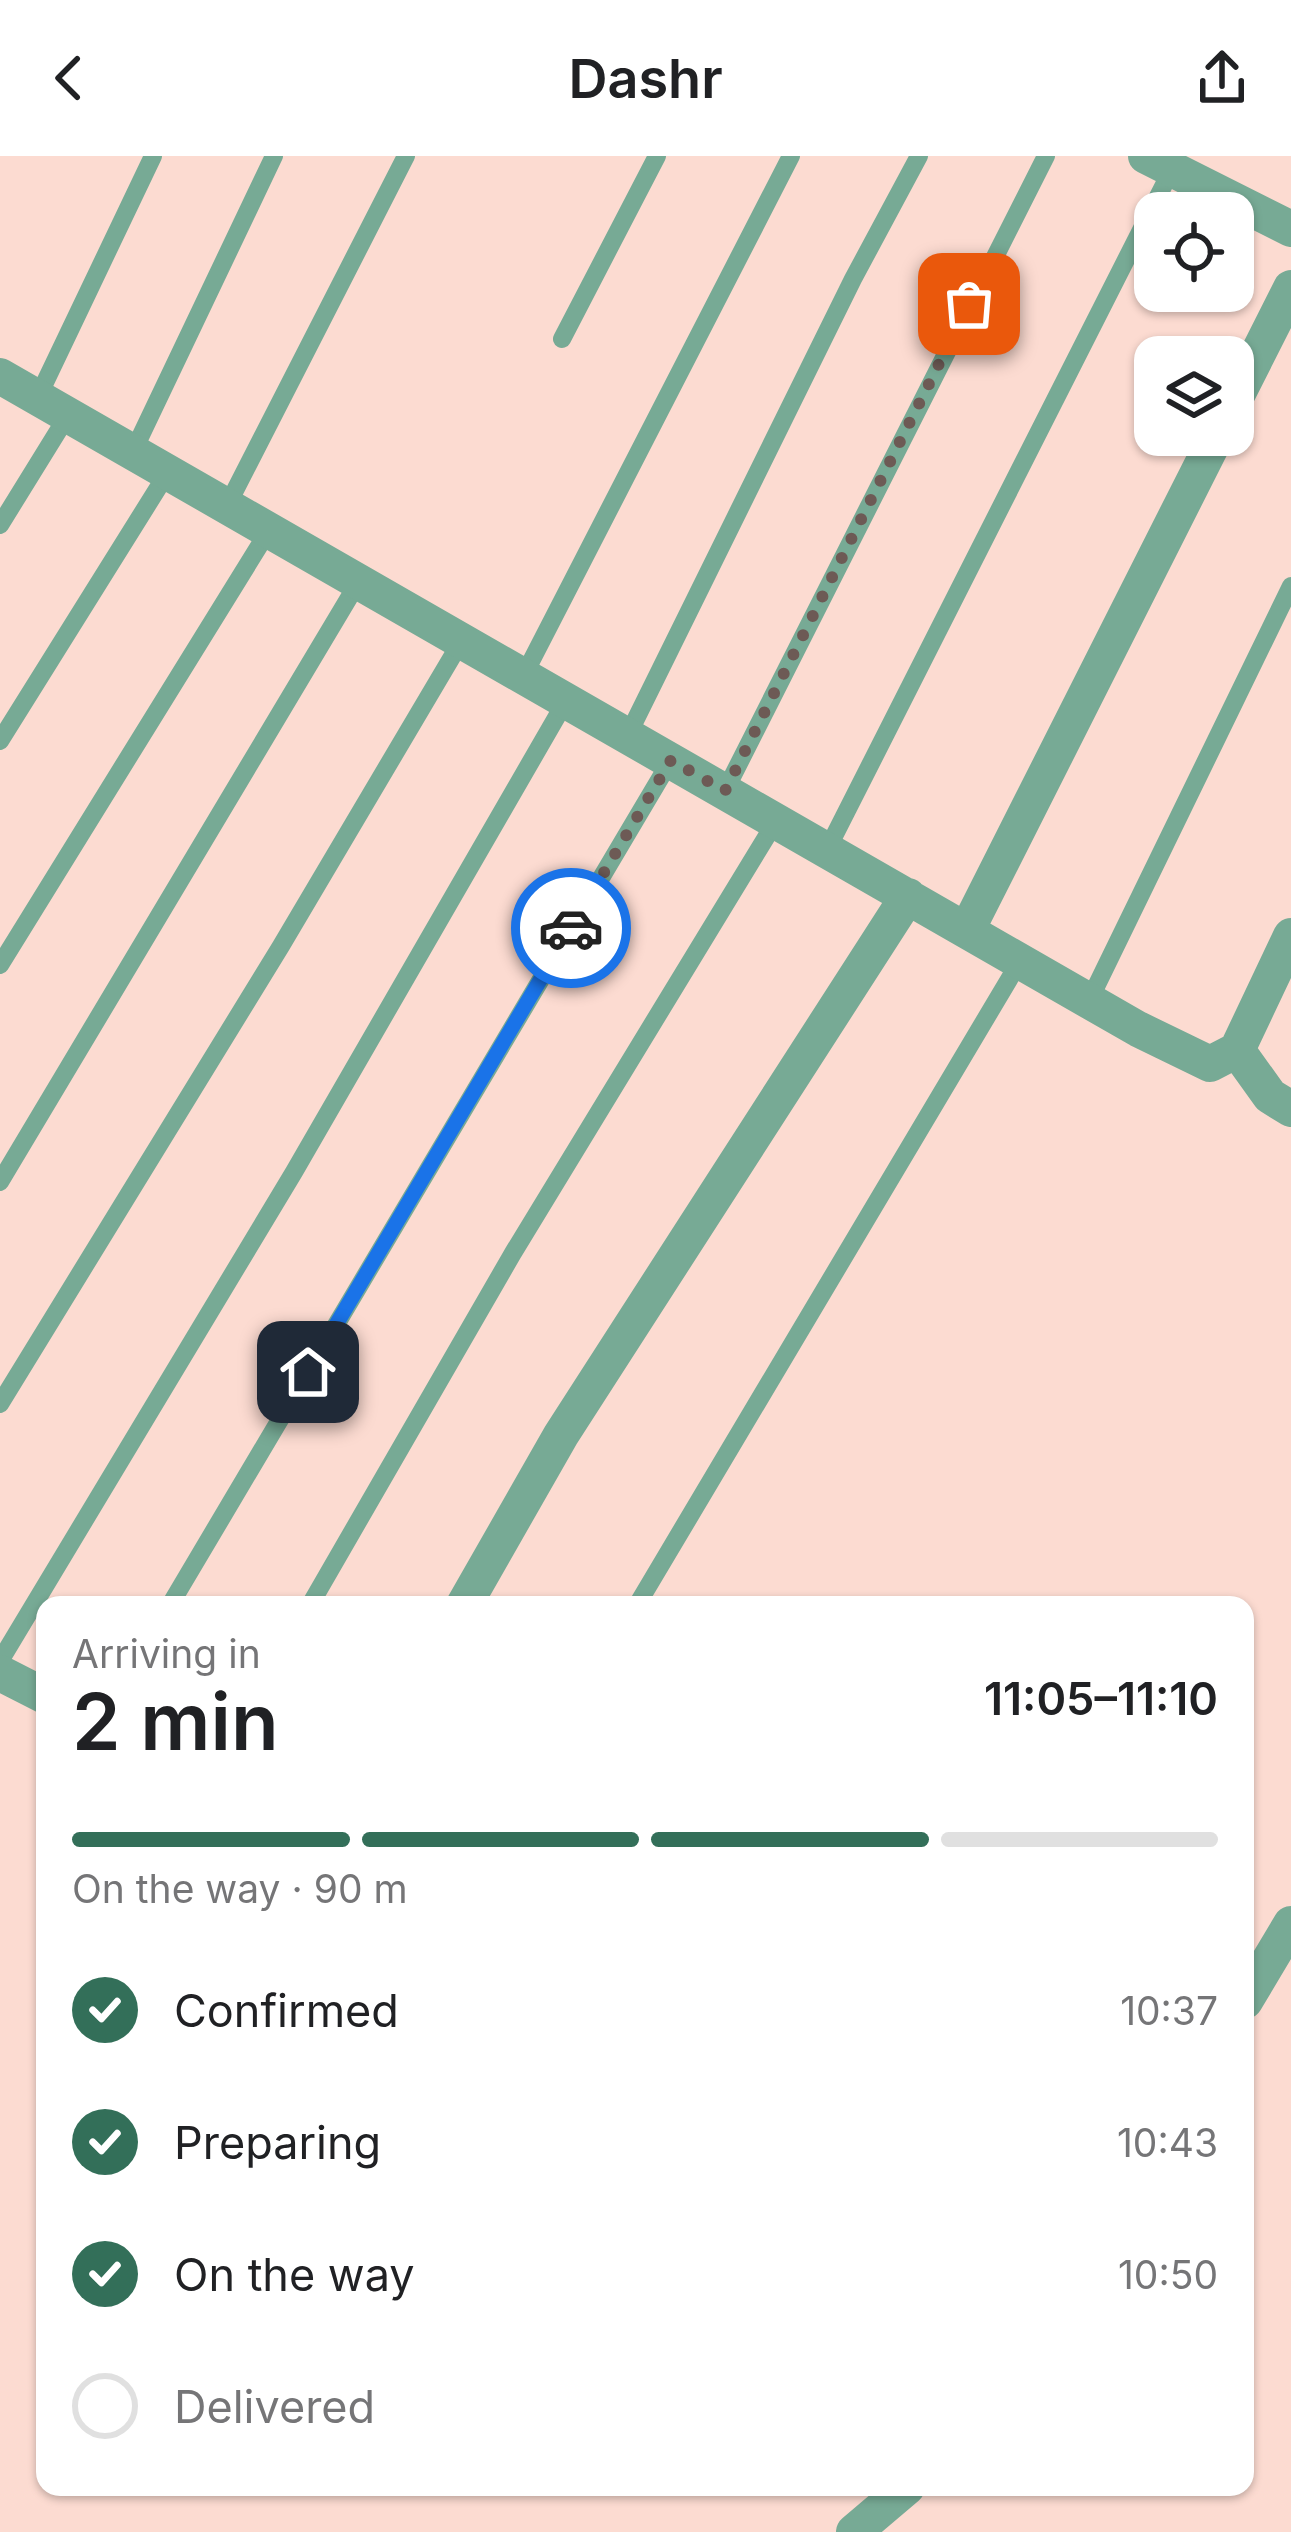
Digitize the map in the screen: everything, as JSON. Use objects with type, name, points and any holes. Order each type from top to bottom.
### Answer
[{"type":"street","points":[[1159,162],[1291,229]]},
{"type":"street","points":[[1254,361],[1291,288]]},
{"type":"street","points":[[0,376],[1020,961],[1210,1064],[1237,1050],[1291,937]]},
{"type":"street","points":[[967,930],[1206,456]]},
{"type":"street","points":[[469,1596],[561,1435],[908,896]]},
{"type":"street","points":[[1237,1050],[1270,1096],[1291,1109]]},
{"type":"street","points":[[0,1673],[36,1691]]},
{"type":"street","points":[[1254,1986],[1291,1924]]},
{"type":"street","points":[[854,2532],[896,2496]]},
{"type":"lane","points":[[0,525],[153,156]]},
{"type":"lane","points":[[133,452],[274,156]]},
{"type":"lane","points":[[227,506],[406,156]]},
{"type":"lane","points":[[562,339],[657,156]]},
{"type":"lane","points":[[524,675],[791,156]]},
{"type":"lane","points":[[628,735],[919,156]]},
{"type":"lane","points":[[725,791],[1046,156]]},
{"type":"lane","points":[[827,850],[1159,162]]},
{"type":"lane","points":[[0,741],[168,472]]},
{"type":"lane","points":[[0,965],[269,530]]},
{"type":"lane","points":[[0,1182],[359,581]]},
{"type":"lane","points":[[1089,1000],[1291,586]]},
{"type":"lane","points":[[0,1404],[462,640]]},
{"type":"lane","points":[[39,1596],[294,1172],[567,700]]},
{"type":"lane","points":[[175,1596],[671,760]]},
{"type":"lane","points":[[315,1596],[512,1253],[776,821]]},
{"type":"lane","points":[[642,1596],[1020,961]]},
{"type":"lane","points":[[0,1661],[36,1601]]},
{"type":"way so far","points":[[571,928],[671,760],[725,791],[969,304]]},
{"type":"route","points":[[308,1372],[571,928]]}]
